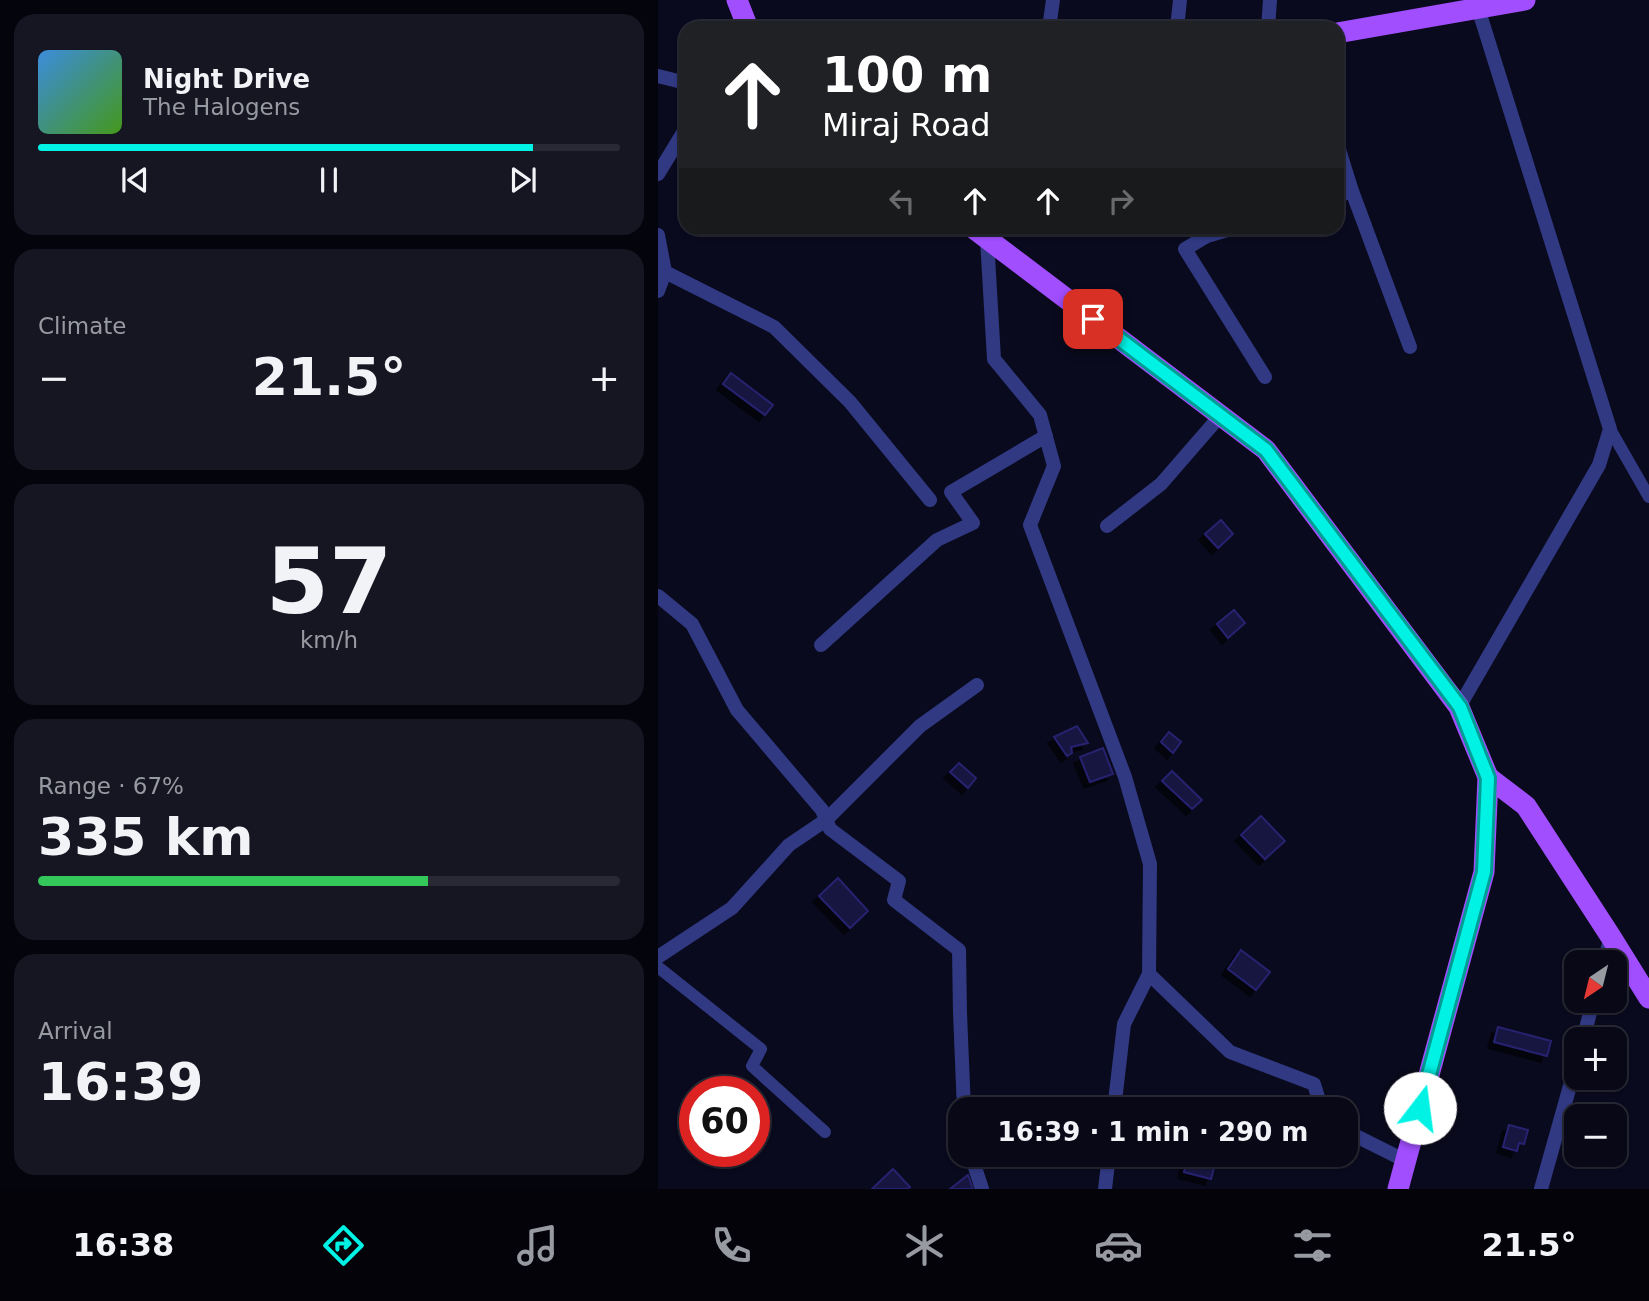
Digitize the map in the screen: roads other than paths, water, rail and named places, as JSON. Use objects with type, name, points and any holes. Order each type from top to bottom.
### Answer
[{"type":"main road","points":[[737,0],[745,21]]},
{"type":"main road","points":[[1344,32],[1525,0]]},
{"type":"main road","points":[[983,235],[1266,450],[1460,707],[1488,778],[1484,872],[1398,1189]]},
{"type":"main road","points":[[1488,778],[1526,806],[1649,998]]},
{"type":"street","points":[[1050,21],[1053,0]]},
{"type":"street","points":[[1178,21],[1181,0]]},
{"type":"street","points":[[1268,21],[1270,0]]},
{"type":"street","points":[[1460,707],[1599,465],[1610,429],[1478,8]]},
{"type":"street","points":[[658,76],[679,81]]},
{"type":"street","points":[[658,174],[679,140]]},
{"type":"street","points":[[1344,165],[1410,347]]},
{"type":"street","points":[[1344,194],[1352,191]]},
{"type":"street","points":[[658,235],[665,272],[658,291]]},
{"type":"street","points":[[980,235],[995,359],[1040,415],[1054,466],[1030,525],[1125,777],[1150,864],[1149,974],[1124,1024],[1116,1097]]},
{"type":"street","points":[[1202,235],[1185,250],[1265,377]]},
{"type":"street","points":[[665,272],[774,327],[850,402],[930,500]]},
{"type":"street","points":[[1107,526],[1161,484],[1220,416]]},
{"type":"street","points":[[821,645],[937,540],[974,523],[951,492],[1046,436]]},
{"type":"street","points":[[658,596],[692,624],[737,710],[822,810],[830,829],[899,881],[894,900],[960,950],[963,1097]]},
{"type":"street","points":[[658,957],[732,908],[789,845],[826,820],[920,726],[977,685]]},
{"type":"street","points":[[1607,950],[1611,937]]},
{"type":"street","points":[[1149,974],[1230,1052],[1314,1084],[1318,1097]]},
{"type":"street","points":[[1541,1189],[1569,1090]]},
{"type":"street","points":[[1358,1137],[1406,1161]]},
{"type":"street","points":[[975,1167],[982,1189]]},
{"type":"street","points":[[1105,1189],[1108,1167]]},
{"type":"lane","points":[[1610,429],[1649,497]]},
{"type":"lane","points":[[658,967],[761,1049],[752,1066],[825,1132]]}]
